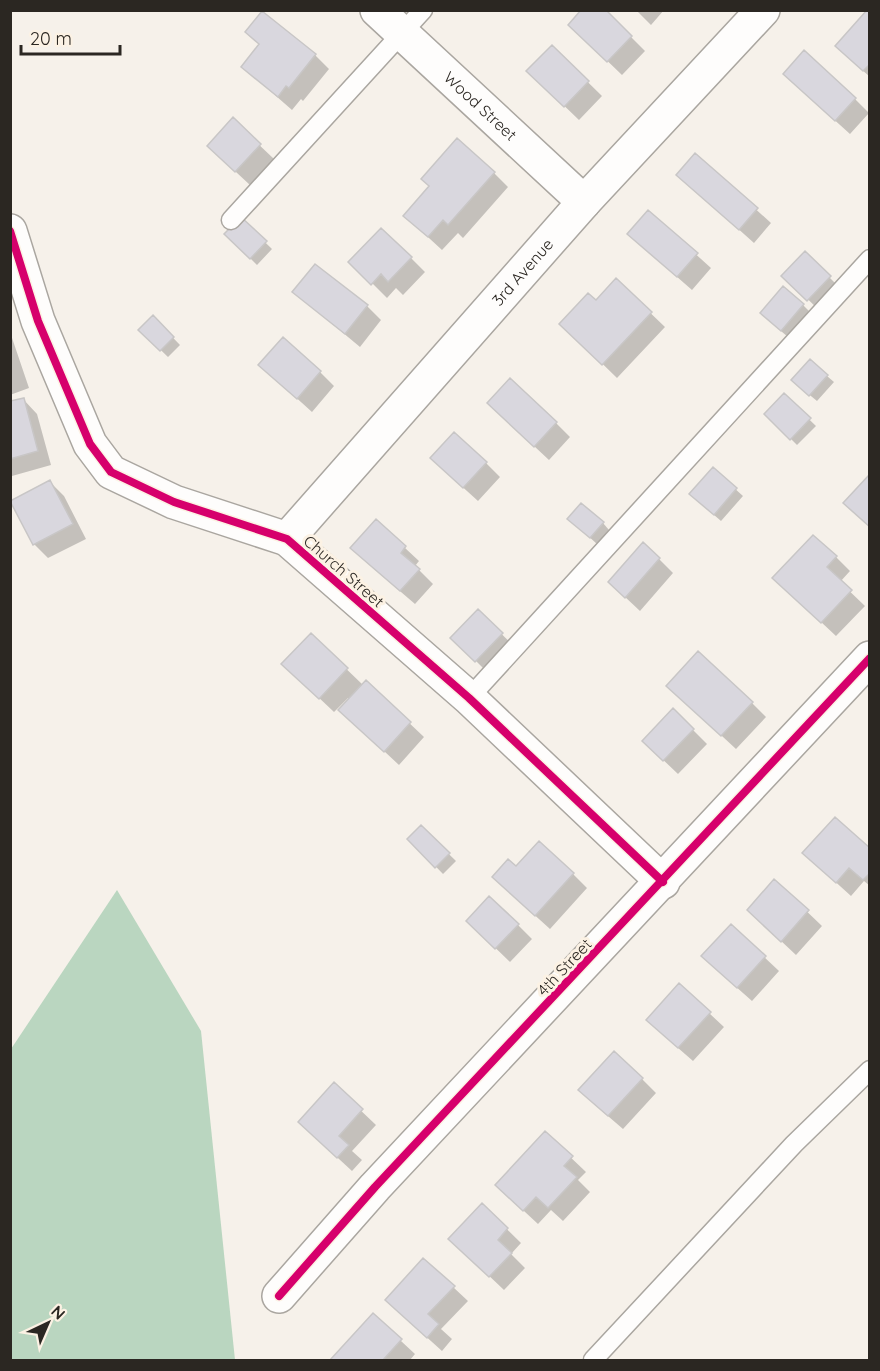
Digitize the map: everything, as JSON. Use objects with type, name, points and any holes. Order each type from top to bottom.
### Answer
[{"type":"street","name":"Wood Street","points":[[377,10],[412,22],[584,202]]},
{"type":"street","name":"3rd Avenue","points":[[287,539],[584,202],[763,10]]},
{"type":"street","name":"Church Street","points":[[10,231],[38,321],[90,444],[111,472],[174,502],[287,539],[469,698],[663,882]]},
{"type":"street","name":"4th Street","points":[[279,1296],[375,1187],[663,882],[870,658]]},
{"type":"lane","points":[[231,220],[412,22]]},
{"type":"lane","points":[[469,698],[870,259]]},
{"type":"lane","points":[[593,1360],[794,1144],[870,1070]]},
{"type":"green space","points":[[117,890],[201,1031],[235,1360],[11,1360],[11,1049]]},
{"type":"building","points":[[581,10],[606,10],[632,36],[607,62],[568,25]]},
{"type":"building","points":[[867,10],[870,10],[870,64],[863,71],[835,46]]},
{"type":"building","points":[[262,11],[316,54],[289,88],[286,86],[278,97],[241,67],[259,44],[245,32]]},
{"type":"building","points":[[552,45],[589,81],[564,107],[526,71]]},
{"type":"building","points":[[804,50],[856,98],[835,121],[783,74]]},
{"type":"building","points":[[233,117],[261,144],[235,172],[207,146]]},
{"type":"building","points":[[457,138],[495,172],[448,225],[443,220],[428,237],[403,216],[429,186],[421,179]]},
{"type":"building","points":[[695,153],[758,208],[739,230],[676,175]]},
{"type":"building","points":[[648,210],[698,253],[677,277],[627,234]]},
{"type":"building","points":[[241,217],[267,241],[250,259],[224,234]]},
{"type":"building","points":[[381,228],[412,257],[388,282],[381,274],[371,285],[348,262]]},
{"type":"building","points":[[805,251],[831,276],[807,301],[781,276]]},
{"type":"building","points":[[315,264],[368,305],[345,334],[292,292]]},
{"type":"building","points":[[616,278],[652,312],[602,365],[559,324],[588,293],[596,300]]},
{"type":"building","points":[[783,286],[804,304],[781,331],[760,313]]},
{"type":"building","points":[[153,315],[174,337],[160,351],[138,330]]},
{"type":"building","points":[[283,337],[321,371],[297,399],[258,365]]},
{"type":"building","points":[[810,359],[828,375],[809,396],[791,380]]},
{"type":"building","points":[[510,378],[557,422],[534,447],[487,403]]},
{"type":"building","points":[[784,393],[811,418],[790,440],[764,414]]},
{"type":"building","points":[[24,398],[38,451],[10,459],[10,401]]},
{"type":"building","points":[[454,432],[487,462],[463,488],[430,458]]},
{"type":"building","points":[[713,467],[737,488],[714,515],[689,494]]},
{"type":"building","points":[[870,474],[870,527],[843,503]]},
{"type":"building","points":[[50,480],[73,524],[33,545],[10,501]]},
{"type":"building","points":[[581,503],[604,522],[590,538],[567,519]]},
{"type":"building","points":[[376,519],[406,546],[401,553],[420,569],[400,591],[350,548]]},
{"type":"building","points":[[813,535],[837,556],[827,567],[852,590],[821,623],[772,578]]},
{"type":"building","points":[[643,542],[660,558],[625,598],[608,582]]},
{"type":"building","points":[[478,609],[503,633],[475,662],[450,638]]},
{"type":"building","points":[[311,633],[348,668],[319,699],[281,664]]},
{"type":"building","points":[[698,651],[753,702],[721,736],[666,686]]},
{"type":"building","points":[[366,680],[411,722],[384,752],[338,710]]},
{"type":"building","points":[[673,708],[694,729],[663,761],[642,741]]},
{"type":"building","points":[[835,817],[870,848],[870,873],[863,880],[849,868],[836,883],[802,853]]},
{"type":"building","points":[[421,825],[450,853],[435,868],[407,839]]},
{"type":"building","points":[[539,841],[574,873],[535,916],[492,877],[508,859],[516,866]]},
{"type":"building","points":[[774,879],[809,910],[781,942],[747,910]]},
{"type":"building","points":[[489,896],[519,924],[495,949],[466,921]]},
{"type":"building","points":[[731,924],[766,956],[737,988],[701,956]]},
{"type":"building","points":[[679,983],[711,1012],[678,1048],[646,1020]]},
{"type":"building","points":[[614,1051],[643,1078],[608,1116],[578,1090]]},
{"type":"building","points":[[334,1082],[363,1109],[339,1136],[349,1145],[337,1158],[298,1122]]},
{"type":"building","points":[[545,1131],[573,1156],[564,1166],[577,1177],[548,1208],[536,1197],[523,1211],[495,1185]]},
{"type":"building","points":[[482,1203],[508,1228],[498,1240],[512,1253],[489,1277],[448,1239]]},
{"type":"building","points":[[423,1258],[455,1286],[428,1314],[439,1324],[427,1338],[385,1300]]},
{"type":"building","points":[[373,1313],[402,1339],[383,1360],[330,1360]]},
{"type":"cycle path","points":[[10,231],[38,321],[90,444],[111,472],[174,502],[287,539],[469,698],[663,882]]},
{"type":"cycle path","points":[[279,1296],[375,1187],[870,658]]}]
